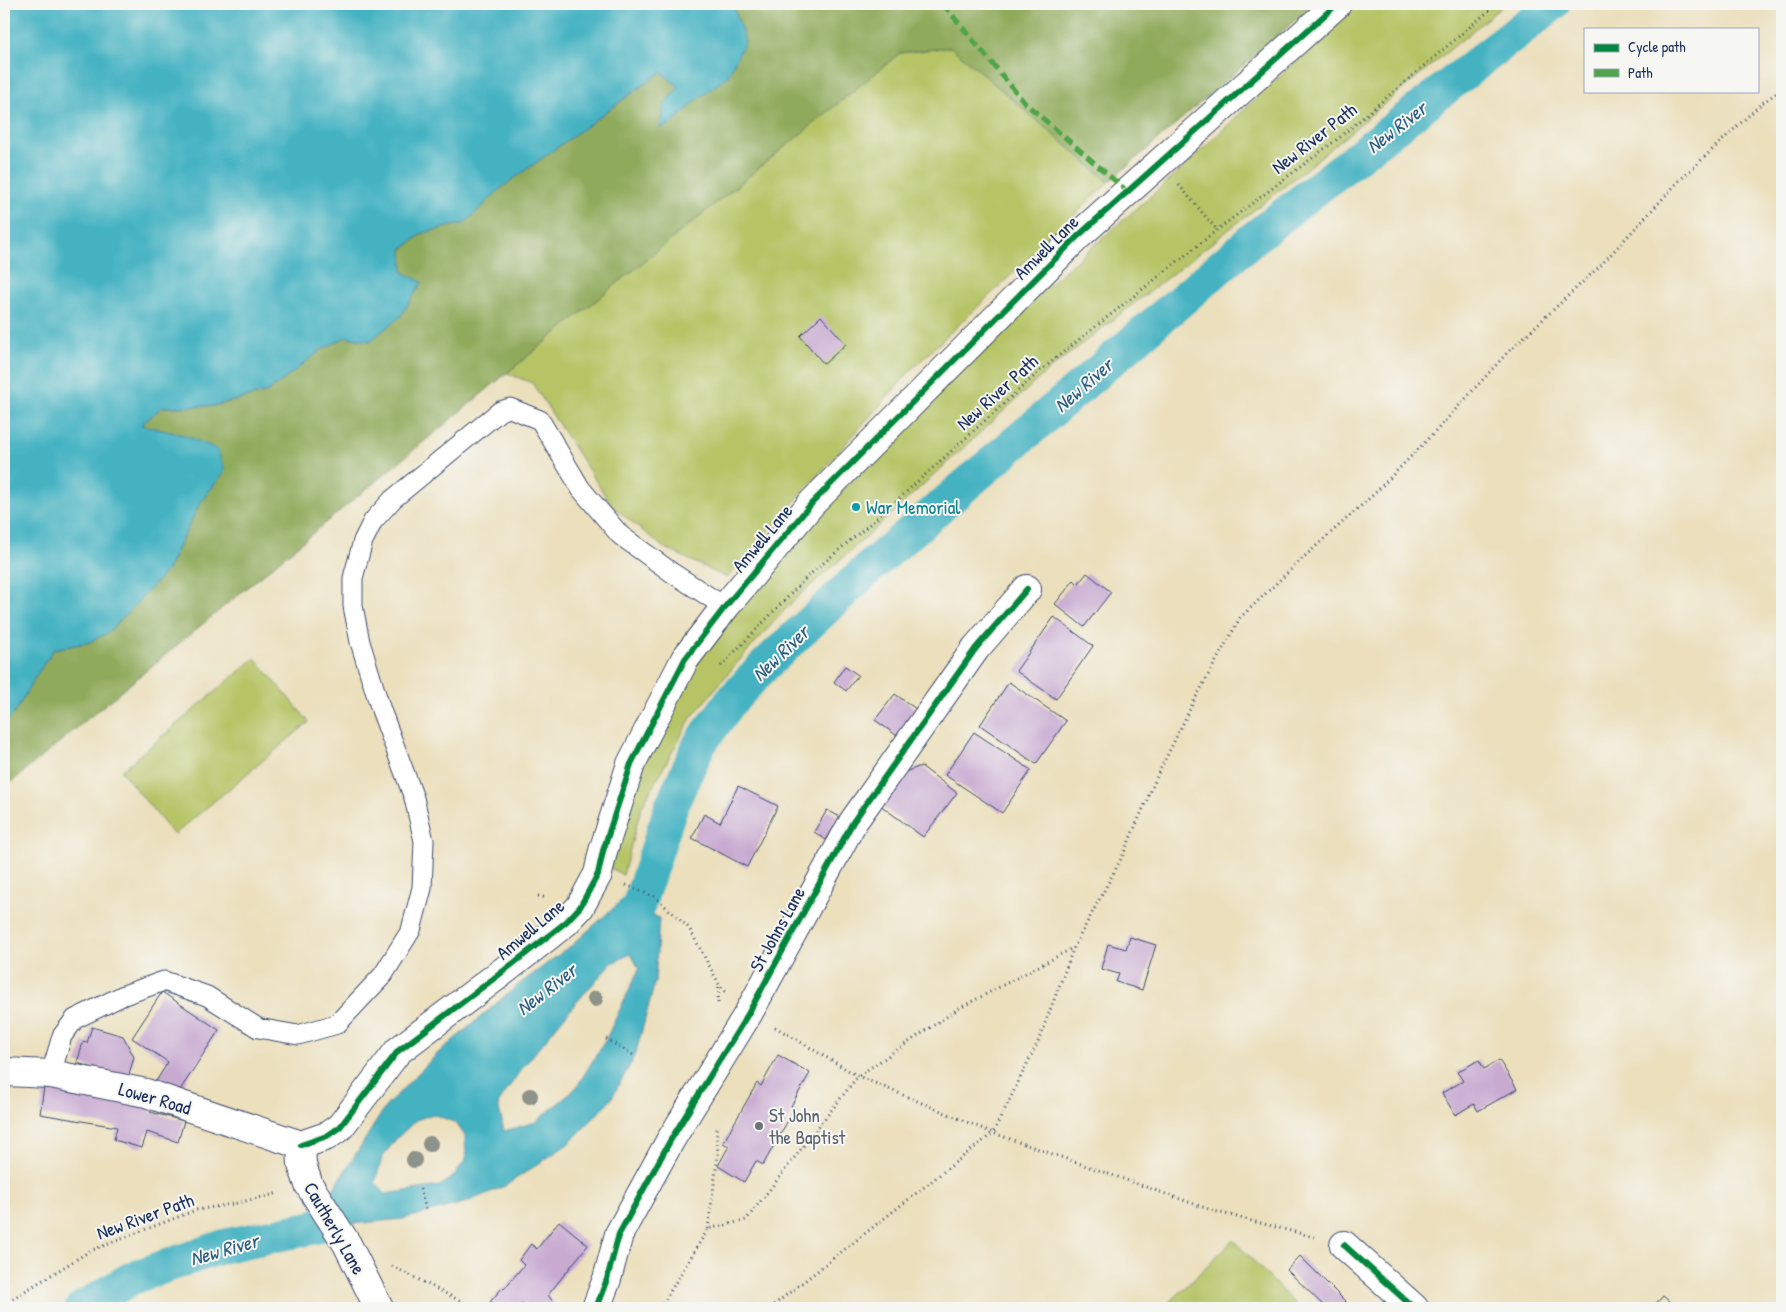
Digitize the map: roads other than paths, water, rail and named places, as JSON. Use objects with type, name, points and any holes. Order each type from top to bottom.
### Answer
[{"type":"street","name":"Amwell Lane","points":[[301,1145],[327,1136],[340,1128],[398,1051],[508,968],[566,922],[580,907],[598,874],[603,851],[630,764],[685,660],[725,607],[812,503],[1078,236],[1337,4]]},
{"type":"street","name":"St Johns Lane","points":[[596,1308],[608,1279],[619,1234],[670,1142],[748,1014],[853,822],[976,648],[1027,589]]},
{"type":"street","name":"Lower Road","points":[[4,1072],[51,1074],[146,1093],[301,1145]]},
{"type":"street","name":"Cautherly Lane","points":[[301,1145],[302,1165],[309,1185],[349,1249],[379,1308]]},
{"type":"street","points":[[1344,1245],[1414,1308]]},
{"type":"lane","points":[[51,1074],[62,1036],[75,1019],[124,995],[164,981],[207,996],[258,1028],[298,1035],[336,1024],[383,974],[411,930],[422,888],[424,841],[414,798],[380,710],[360,642],[353,606],[353,578],[363,541],[372,521],[393,500],[500,411],[510,408],[540,420],[581,489],[620,535],[671,572],[725,607]]},
{"type":"water","points":[[4,4],[733,4],[745,41],[728,76],[698,99],[671,124],[660,128],[665,103],[679,87],[661,72],[501,188],[465,223],[423,233],[402,249],[403,272],[422,282],[400,317],[370,341],[346,337],[321,350],[268,392],[213,406],[162,407],[141,425],[184,435],[217,449],[225,471],[200,503],[166,572],[109,632],[90,642],[54,649],[14,714],[4,724]]},
{"type":"water","points":[[619,903],[638,907],[659,918],[655,982],[635,1056],[610,1101],[568,1144],[505,1186],[464,1203],[403,1219],[309,1228],[386,1106],[437,1054],[518,985],[572,945]],"holes":[[[631,954],[639,969],[606,1039],[576,1088],[536,1122],[504,1131],[498,1104],[520,1071],[574,1005],[612,963]],[[433,1114],[456,1123],[465,1136],[466,1159],[453,1177],[440,1186],[386,1194],[375,1183],[382,1158],[396,1139],[416,1120]]]},
{"type":"waterway","name":"New River","points":[[607,940],[638,907],[672,804],[699,745],[731,701],[764,666],[870,567],[1255,237],[1553,4]]},
{"type":"waterway","name":"New River","points":[[82,1308],[132,1278],[224,1246],[315,1227],[346,1205]]},
{"type":"place","name":"War Memorial","points":[[856,507]]},
{"type":"place","name":"St John the Baptist","points":[[759,1126]]}]
